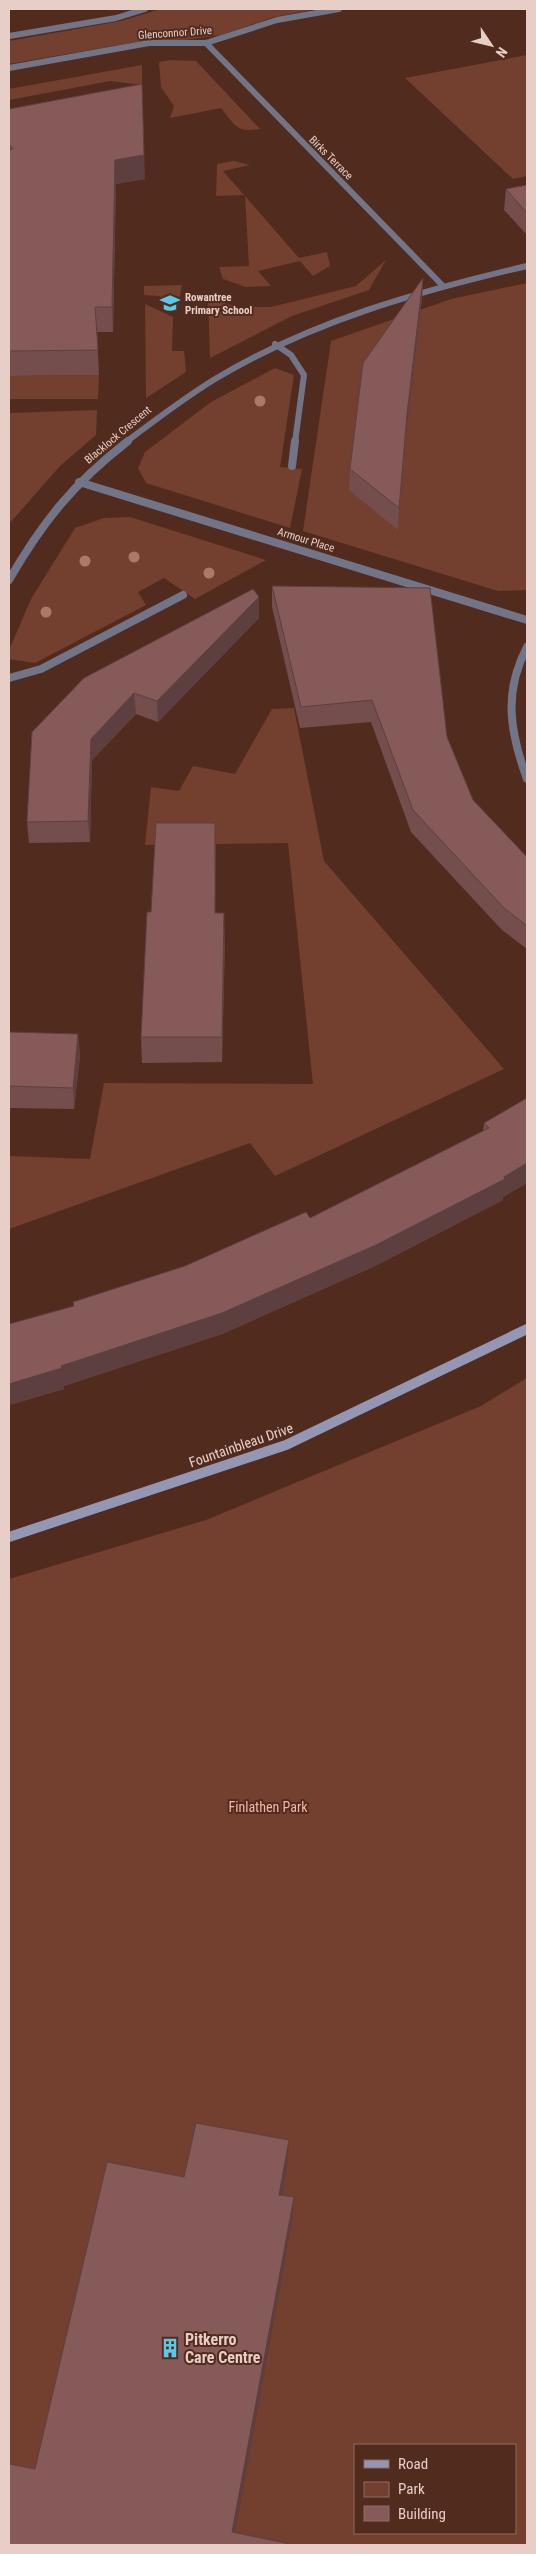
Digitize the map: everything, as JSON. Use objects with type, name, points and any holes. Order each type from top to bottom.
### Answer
[{"type":"street","name":"Glenconnor Drive","points":[[9,36],[116,18],[145,9]]},
{"type":"street","name":"Glenconnor Drive","points":[[9,68],[149,43],[206,43],[277,20],[339,9]]},
{"type":"street","name":"Birks Terrace","points":[[206,43],[443,286]]},
{"type":"street","name":"Blacklock Crescent","points":[[9,580],[28,546],[79,482],[153,419],[208,381],[275,344],[355,313],[443,286],[527,266]]},
{"type":"street","points":[[275,344],[291,355],[304,375],[292,466]]},
{"type":"street","name":"Armour Place","points":[[79,482],[527,620]]},
{"type":"street","points":[[9,678],[41,669],[183,595]]},
{"type":"street","points":[[527,646],[517,663],[510,714],[516,749],[527,780]]},
{"type":"street","name":"Fountainbleau Drive","points":[[9,1537],[286,1445],[527,1329]]},
{"type":"green space","points":[[161,9],[316,9],[274,17],[221,35],[177,41],[149,40],[9,64],[9,41],[121,21]]},
{"type":"green space","points":[[527,55],[527,176],[513,179],[405,78]]},
{"type":"green space","points":[[170,60],[196,61],[260,129],[241,129],[233,123],[221,108],[170,118],[174,106],[161,87],[159,62]]},
{"type":"green space","points":[[142,65],[142,85],[110,81],[9,100],[9,89]]},
{"type":"green space","points":[[234,161],[250,165],[223,171],[244,195],[216,196],[217,164]]},
{"type":"green space","points":[[245,196],[299,258],[327,252],[330,266],[313,276],[300,261],[258,271],[271,286],[246,287],[223,279],[219,267],[249,266]]},
{"type":"green space","points":[[386,260],[369,290],[292,316],[210,358],[208,298],[237,307],[271,307],[356,286]]},
{"type":"green space","points":[[527,283],[527,590],[498,591],[303,531],[331,341],[451,299]]},
{"type":"green space","points":[[182,285],[178,307],[159,296],[144,295],[144,286]]},
{"type":"green space","points":[[145,304],[173,317],[172,351],[184,351],[186,372],[146,398]]},
{"type":"green space","points":[[275,368],[294,375],[280,467],[302,469],[290,528],[146,483],[138,468],[145,452],[211,402]]},
{"type":"green space","points":[[99,375],[98,399],[9,399],[9,376]]},
{"type":"green space","points":[[97,410],[96,435],[60,466],[9,524],[9,413]]},
{"type":"green space","points":[[130,517],[266,560],[195,599],[164,578],[138,592],[146,605],[35,663],[9,659],[9,650],[31,599],[75,528],[104,518]]},
{"type":"green space","points":[[294,708],[324,861],[504,1069],[275,1176],[250,1143],[9,1229],[9,1156],[90,1159],[104,1083],[313,1084],[288,843],[145,845],[151,787],[179,791],[193,766],[235,774],[272,709]]},
{"type":"green space","name":"Finlathen Park","points":[[527,1378],[527,2545],[233,2545],[186,2196],[39,2485],[9,2479],[9,1579],[206,1520],[481,1406]]},
{"type":"building","points":[[142,84],[144,155],[115,160],[112,307],[95,307],[98,350],[9,351],[9,150],[13,149],[9,144],[9,109]]},
{"type":"building","points":[[527,185],[527,213],[506,189]]},
{"type":"building","points":[[423,278],[407,414],[399,508],[350,469],[363,363]]},
{"type":"building","points":[[272,586],[430,588],[447,737],[473,800],[527,857],[527,926],[504,908],[413,810],[372,700],[301,707]]},
{"type":"building","points":[[253,589],[259,597],[157,701],[134,693],[91,739],[88,821],[27,822],[32,732],[84,678]]},
{"type":"building","points":[[156,823],[215,823],[215,913],[224,913],[222,1037],[141,1037],[147,912],[151,912]]},
{"type":"building","points":[[9,1032],[78,1034],[73,1088],[9,1086]]},
{"type":"building","points":[[527,1098],[527,1163],[504,1177],[505,1179],[376,1245],[222,1313],[61,1366],[62,1368],[9,1384],[9,1324],[74,1306],[73,1302],[185,1266],[306,1212],[310,1218],[489,1128],[484,1123]]},
{"type":"building","name":"Pitkerro Care Centre","points":[[196,2123],[289,2140],[279,2195],[294,2197],[232,2532],[285,2543],[285,2545],[9,2545],[9,2464],[35,2469],[107,2162],[184,2177]]},
{"type":"place","name":"Rowantree Primary School","points":[[170,303]]},
{"type":"place","name":"Pitkerro Care Centre","points":[[170,2348]]}]
